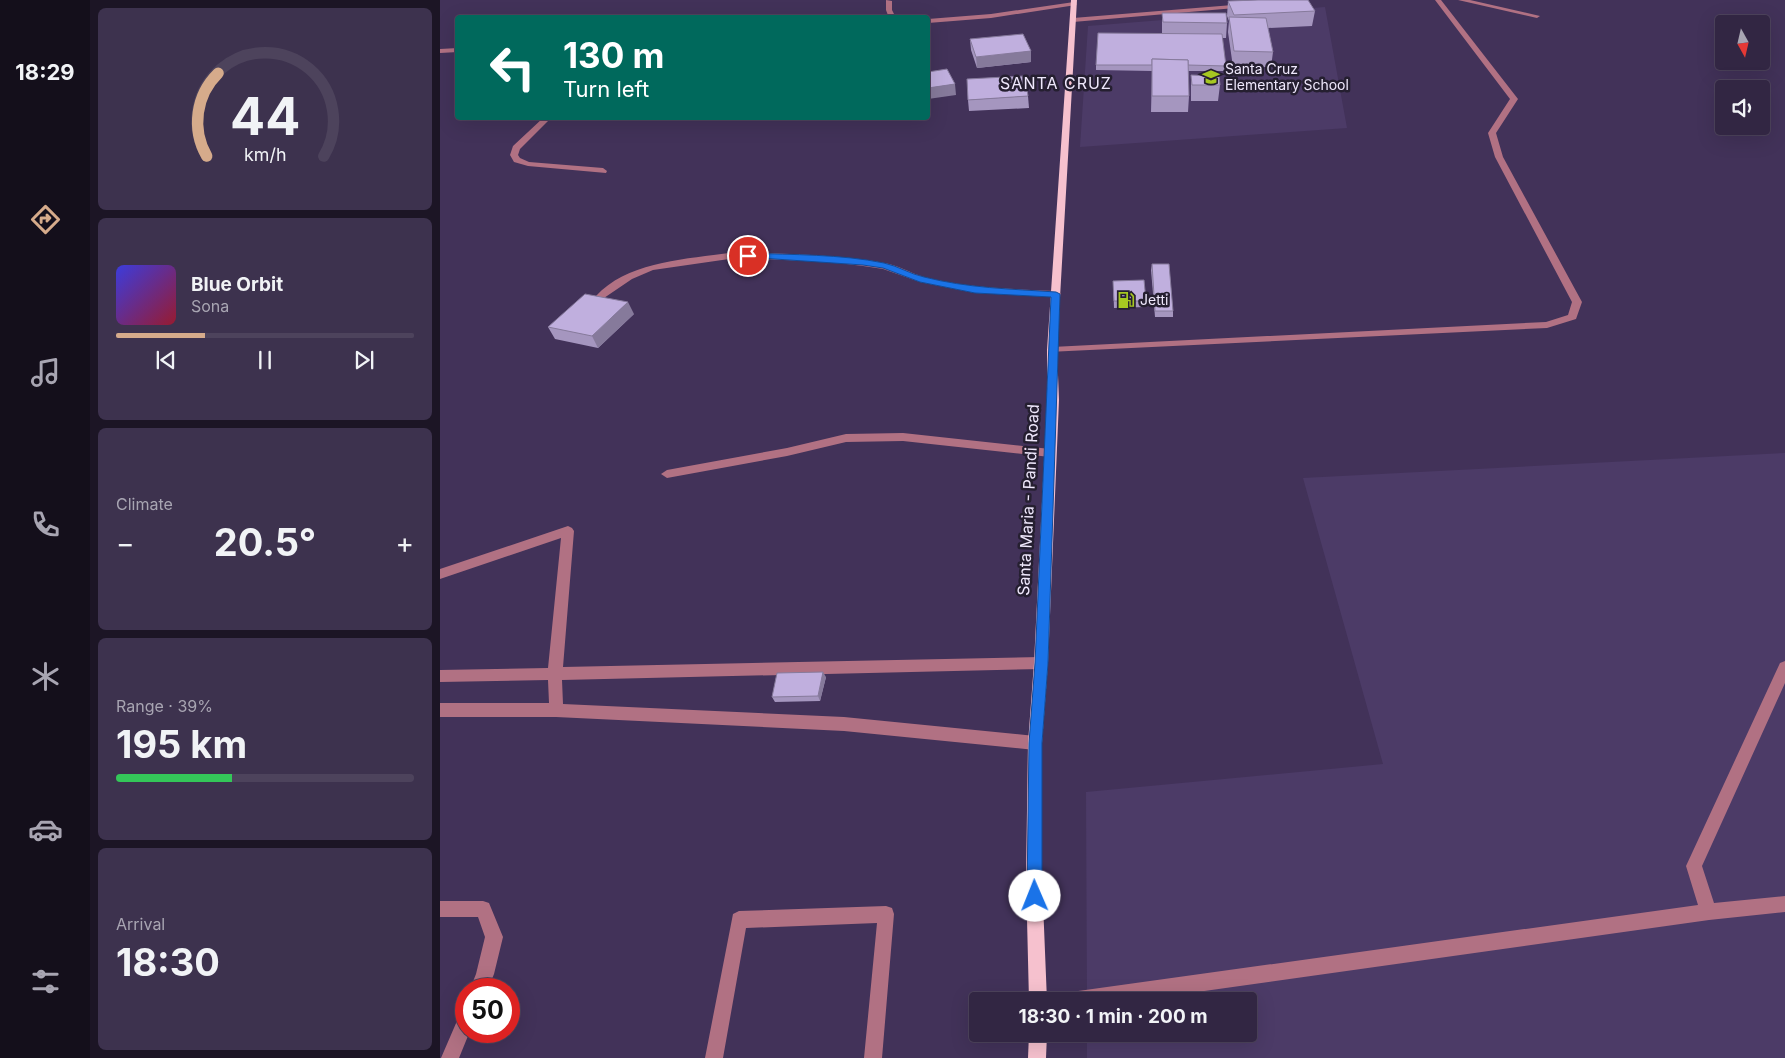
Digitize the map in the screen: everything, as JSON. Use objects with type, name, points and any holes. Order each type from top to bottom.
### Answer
[{"type":"main road","name":"Santa Maria - Pandi Road","points":[[1038,992],[1034,878],[1036,743],[1053,400],[1052,350],[1074,2]]},
{"type":"main road","points":[[1037,1058],[1038,1042]]},
{"type":"street","points":[[1052,350],[1547,325],[1572,317],[1577,302],[1499,157],[1492,133],[1514,99],[1438,0]]},
{"type":"street","points":[[1461,0],[1537,16]]},
{"type":"street","points":[[889,1],[889,10],[892,15]]},
{"type":"street","points":[[930,21],[991,16],[1074,2]]},
{"type":"street","points":[[1200,3],[1204,10]]},
{"type":"street","points":[[1073,20],[1252,6]]},
{"type":"street","points":[[440,51],[455,50]]},
{"type":"street","points":[[546,120],[516,148],[514,155],[517,160],[528,164],[603,171]]},
{"type":"street","points":[[601,296],[628,277],[651,267],[736,255],[830,259],[863,263],[885,266],[920,279],[975,290],[1056,294]]},
{"type":"street","points":[[667,474],[788,452],[846,438],[903,437],[1050,453]]},
{"type":"street","points":[[440,574],[568,531],[555,673],[556,710]]},
{"type":"street","points":[[440,676],[1041,663]]},
{"type":"street","points":[[1709,912],[1694,866],[1785,667]]},
{"type":"street","points":[[440,710],[556,710],[844,724],[1036,743]]},
{"type":"street","points":[[1136,992],[1709,912],[1785,904]]},
{"type":"street","points":[[440,909],[482,909],[494,937],[483,978]]},
{"type":"street","points":[[714,1058],[739,920],[886,914],[872,1058]]},
{"type":"street","points":[[450,1058],[456,1043]]},
{"type":"shaded area","name":"Santa Cruz Elementary School","points":[[1325,7],[1347,128],[1080,147],[1088,26]]},
{"type":"shaded area","points":[[1785,453],[1785,1058],[1087,1058],[1087,1042],[1257,1042],[1257,992],[1087,992],[1086,792],[1383,764],[1303,478]]},
{"type":"building","points":[[1308,0],[1315,11],[1234,15],[1228,1]]},
{"type":"building","points":[[1162,13],[1226,13],[1227,23],[1163,22]]},
{"type":"building","points":[[1229,17],[1266,18],[1273,52],[1234,51]]},
{"type":"building","points":[[1098,33],[1222,34],[1226,66],[1188,65],[1188,60],[1152,59],[1152,65],[1096,65]]},
{"type":"building","points":[[1023,34],[1031,51],[976,57],[970,39]]},
{"type":"building","points":[[1152,59],[1188,60],[1189,96],[1152,96]]},
{"type":"building","points":[[947,69],[955,84],[930,88],[930,72]]},
{"type":"building","points":[[1191,75],[1219,76],[1220,85],[1192,85]]},
{"type":"building","points":[[1025,76],[1028,96],[968,100],[967,79]]},
{"type":"building","points":[[1152,264],[1169,264],[1173,311],[1155,311]]},
{"type":"building","points":[[1144,280],[1146,301],[1114,301],[1113,281]]},
{"type":"building","points":[[585,294],[628,302],[592,336],[548,327]]},
{"type":"building","points":[[823,672],[818,696],[772,697],[777,673]]},
{"type":"place","name":"Santa Cruz Elementary School","points":[[1211,77]]},
{"type":"place","name":"Jetti","points":[[1126,300]]},
{"type":"district","name":"SANTA CRUZ","points":[[1056,83]]},
{"type":"route","points":[[748,256],[830,259],[863,263],[885,266],[920,279],[975,290],[1056,294],[1052,350],[1053,400],[1036,743],[1035,896]]}]
